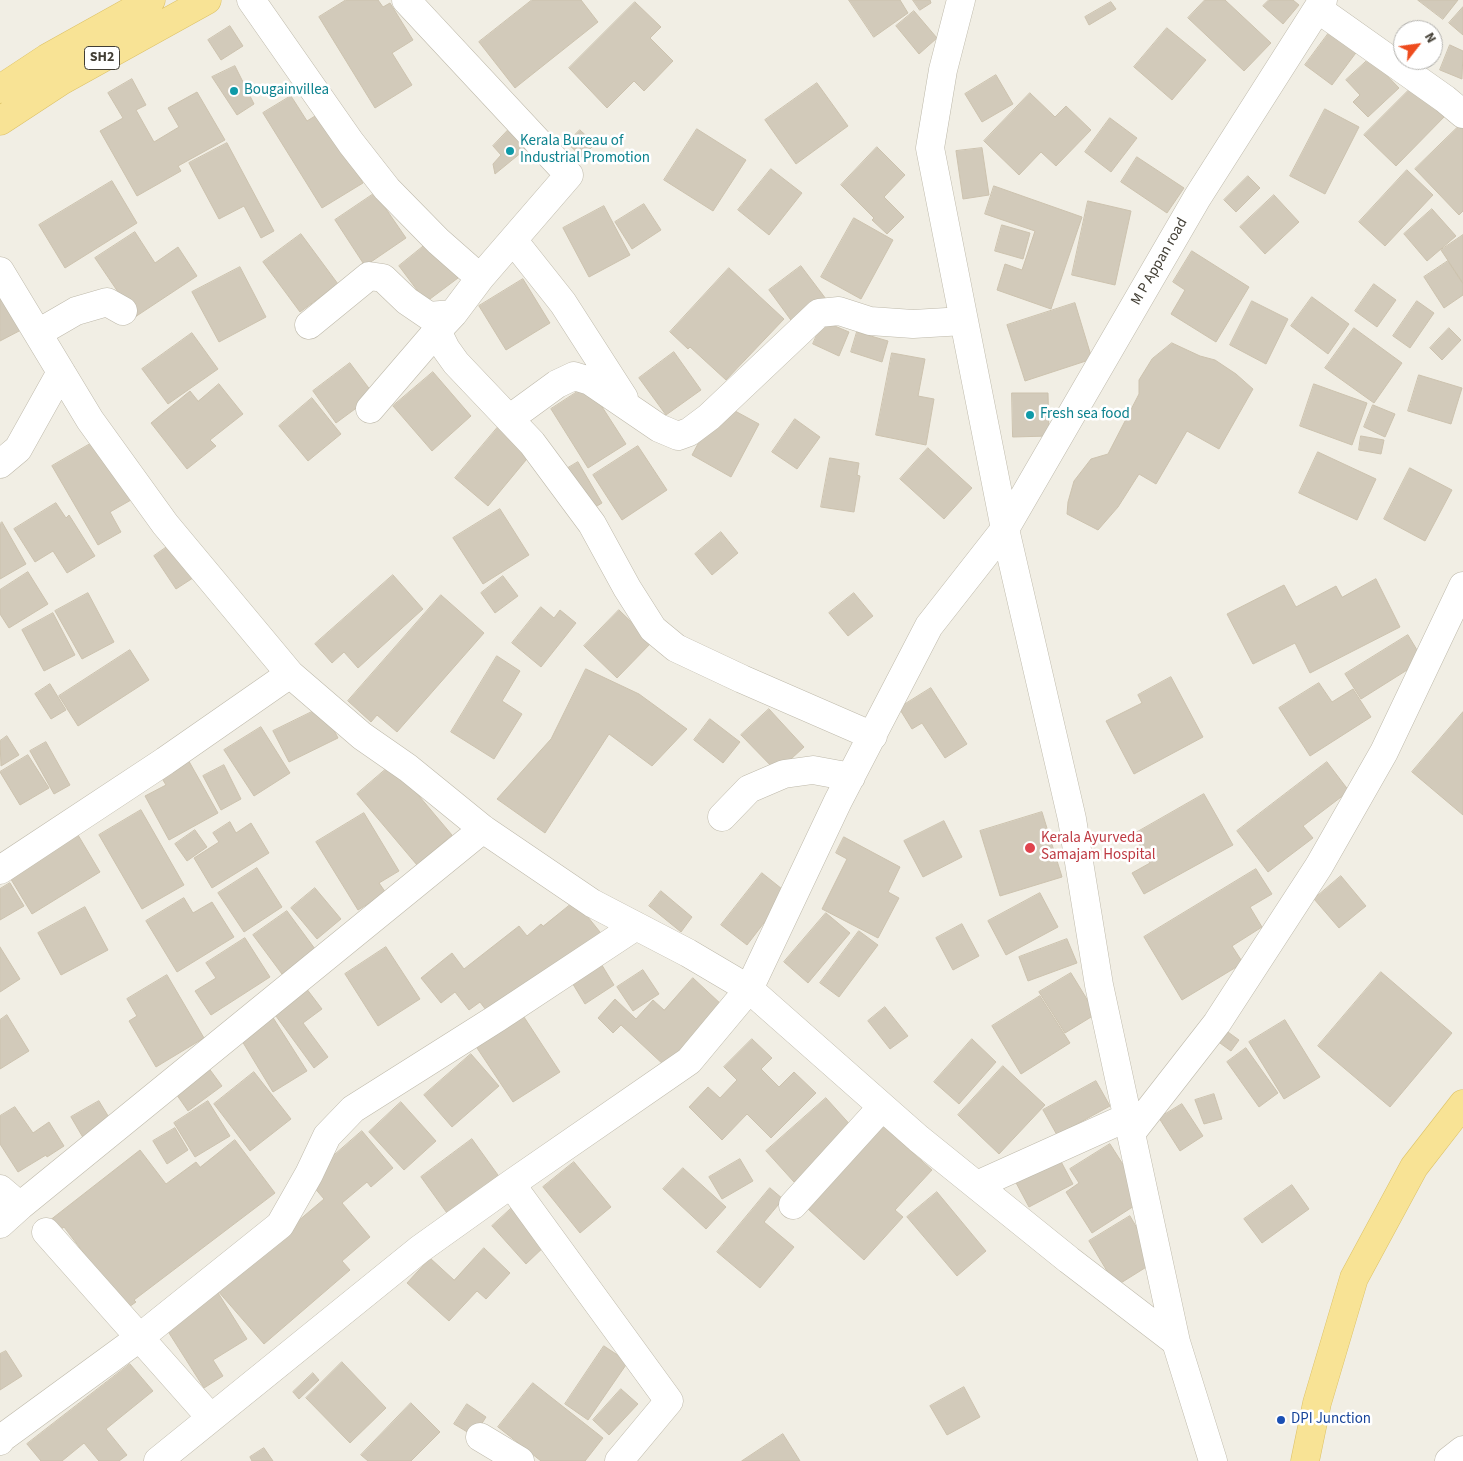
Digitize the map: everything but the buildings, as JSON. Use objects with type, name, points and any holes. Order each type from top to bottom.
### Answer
[{"type":"main road","points":[[0,89],[47,58],[151,0]]},
{"type":"main road","name":"SH2","points":[[0,121],[61,81],[206,0]]},
{"type":"main road","points":[[1305,1461],[1317,1403],[1354,1278],[1414,1167],[1463,1104]]},
{"type":"street","points":[[251,0],[386,189],[438,241],[480,278]]},
{"type":"street","points":[[370,409],[569,175],[406,0]]},
{"type":"street","points":[[961,0],[943,70],[930,148],[1005,529],[1072,819],[1099,984],[1176,1342],[1213,1461]]},
{"type":"street","points":[[1320,4],[1463,114]]},
{"type":"street","name":"M P Appan road","points":[[158,1461],[420,1250],[511,1184],[689,1061],[749,989],[838,801],[929,626],[1005,529],[1198,198],[1320,4]]},
{"type":"street","points":[[513,240],[563,303],[631,408]]},
{"type":"street","points":[[0,270],[90,420],[165,524],[290,674],[362,736],[408,768],[483,829],[592,903],[749,989],[882,1107],[977,1186],[1176,1342]]},
{"type":"street","points":[[309,325],[370,276],[382,278],[407,301],[429,316],[445,322]]},
{"type":"street","points":[[38,333],[76,311],[107,302],[122,311]]},
{"type":"street","points":[[509,420],[557,384],[574,376],[590,381],[659,428],[678,436],[689,432],[708,417],[819,313],[839,311],[870,321],[913,324],[964,321]]},
{"type":"street","points":[[445,322],[446,349],[456,363],[532,443],[592,524],[627,588],[653,629],[676,648],[873,736]]},
{"type":"street","points":[[0,464],[18,449],[61,372]]},
{"type":"street","points":[[977,1186],[1130,1124],[1217,1023],[1319,866],[1384,752],[1463,586]]},
{"type":"street","points":[[0,870],[165,761],[290,674]]},
{"type":"street","points":[[722,817],[749,789],[784,774],[813,770],[852,777]]},
{"type":"street","points":[[0,1224],[483,829]]},
{"type":"street","points":[[0,1441],[139,1338],[280,1225],[309,1174],[327,1136],[353,1109],[497,1018],[636,926]]},
{"type":"street","points":[[793,1205],[882,1107]]},
{"type":"street","points":[[511,1184],[669,1401],[619,1461]]},
{"type":"street","points":[[0,1189],[20,1206]]},
{"type":"street","points":[[46,1232],[211,1418]]},
{"type":"street","points":[[480,1437],[520,1461]]},
{"type":"street","points":[[1450,1461],[1463,1450]]},
{"type":"place","name":"Bougainvillea","points":[[234,91]]},
{"type":"place","name":"Kerala Bureau of Industrial Promotion","points":[[510,151]]},
{"type":"place","name":"Fresh sea food","points":[[1030,415]]},
{"type":"place","name":"Kerala Ayurveda Samajam Hospital","points":[[1030,848]]},
{"type":"place","name":"DPI Junction","points":[[1281,1420]]}]
